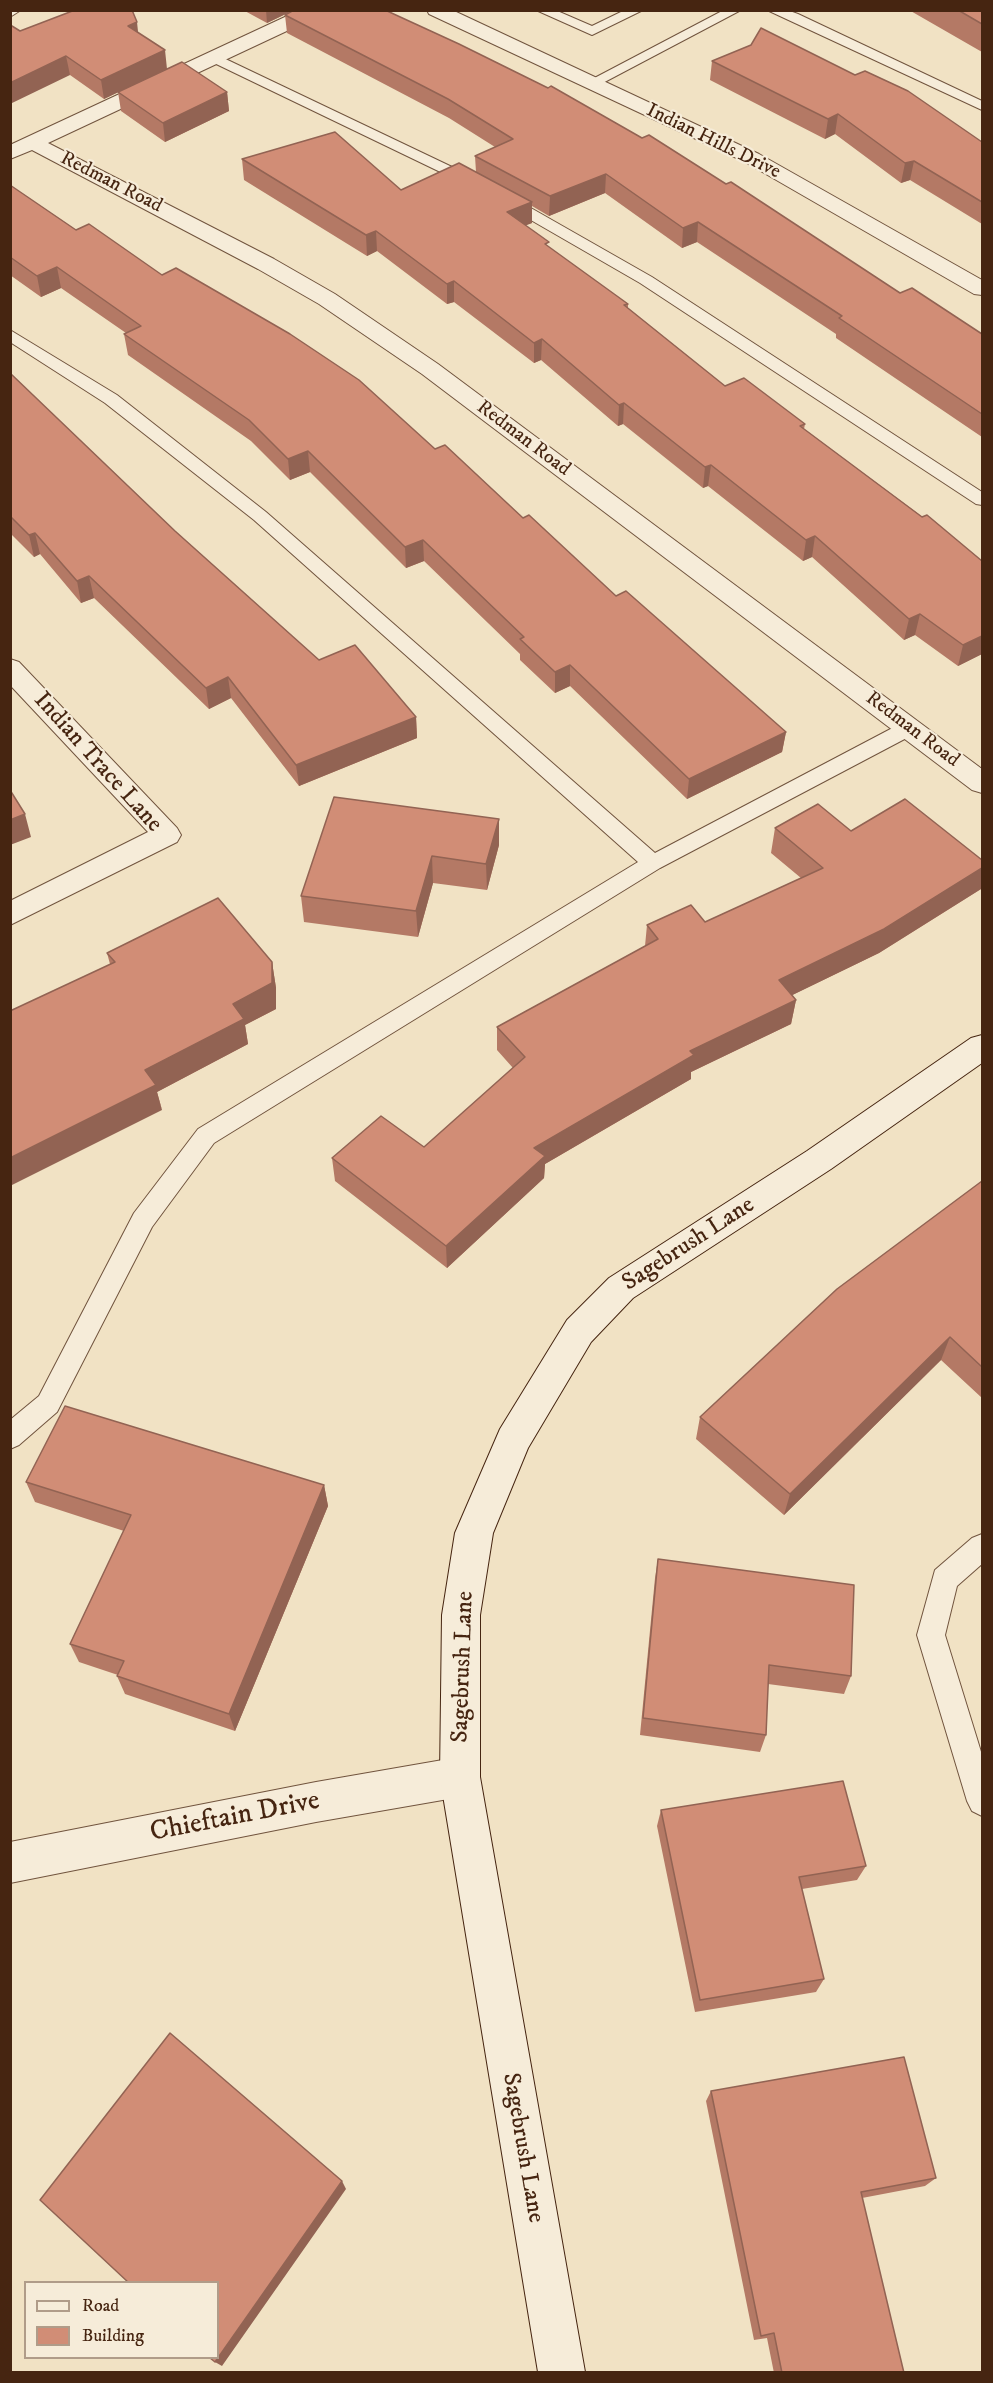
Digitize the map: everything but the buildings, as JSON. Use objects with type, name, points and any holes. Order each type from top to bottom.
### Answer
[{"type":"street","points":[[10,153],[316,10]]},
{"type":"street","name":"Indian Hills Drive","points":[[436,10],[752,158],[982,289]]},
{"type":"street","name":"Redman Road","points":[[33,143],[266,264],[327,299],[430,369],[982,783]]},
{"type":"street","name":"Indian Trace Lane","points":[[10,668],[167,835],[10,914]]},
{"type":"street","name":"Sagebrush Lane","points":[[561,2373],[460,1777],[461,1615],[474,1533],[513,1440],[579,1331],[621,1288],[819,1160],[982,1047]]},
{"type":"street","name":"Chieftain Drive","points":[[10,1863],[316,1802],[460,1777]]},
{"type":"lane","points":[[10,12],[15,10]]},
{"type":"lane","points":[[542,10],[592,31],[637,10]]},
{"type":"lane","points":[[592,83],[735,10]]},
{"type":"lane","points":[[773,10],[842,39],[982,106]]},
{"type":"lane","points":[[215,58],[489,190],[626,269],[982,500]]},
{"type":"lane","points":[[10,335],[111,399],[260,516],[652,863]]},
{"type":"lane","points":[[10,1437],[48,1404],[143,1220],[206,1136],[652,863],[909,728]]},
{"type":"lane","points":[[982,1547],[945,1579],[932,1635],[982,1801]]}]
